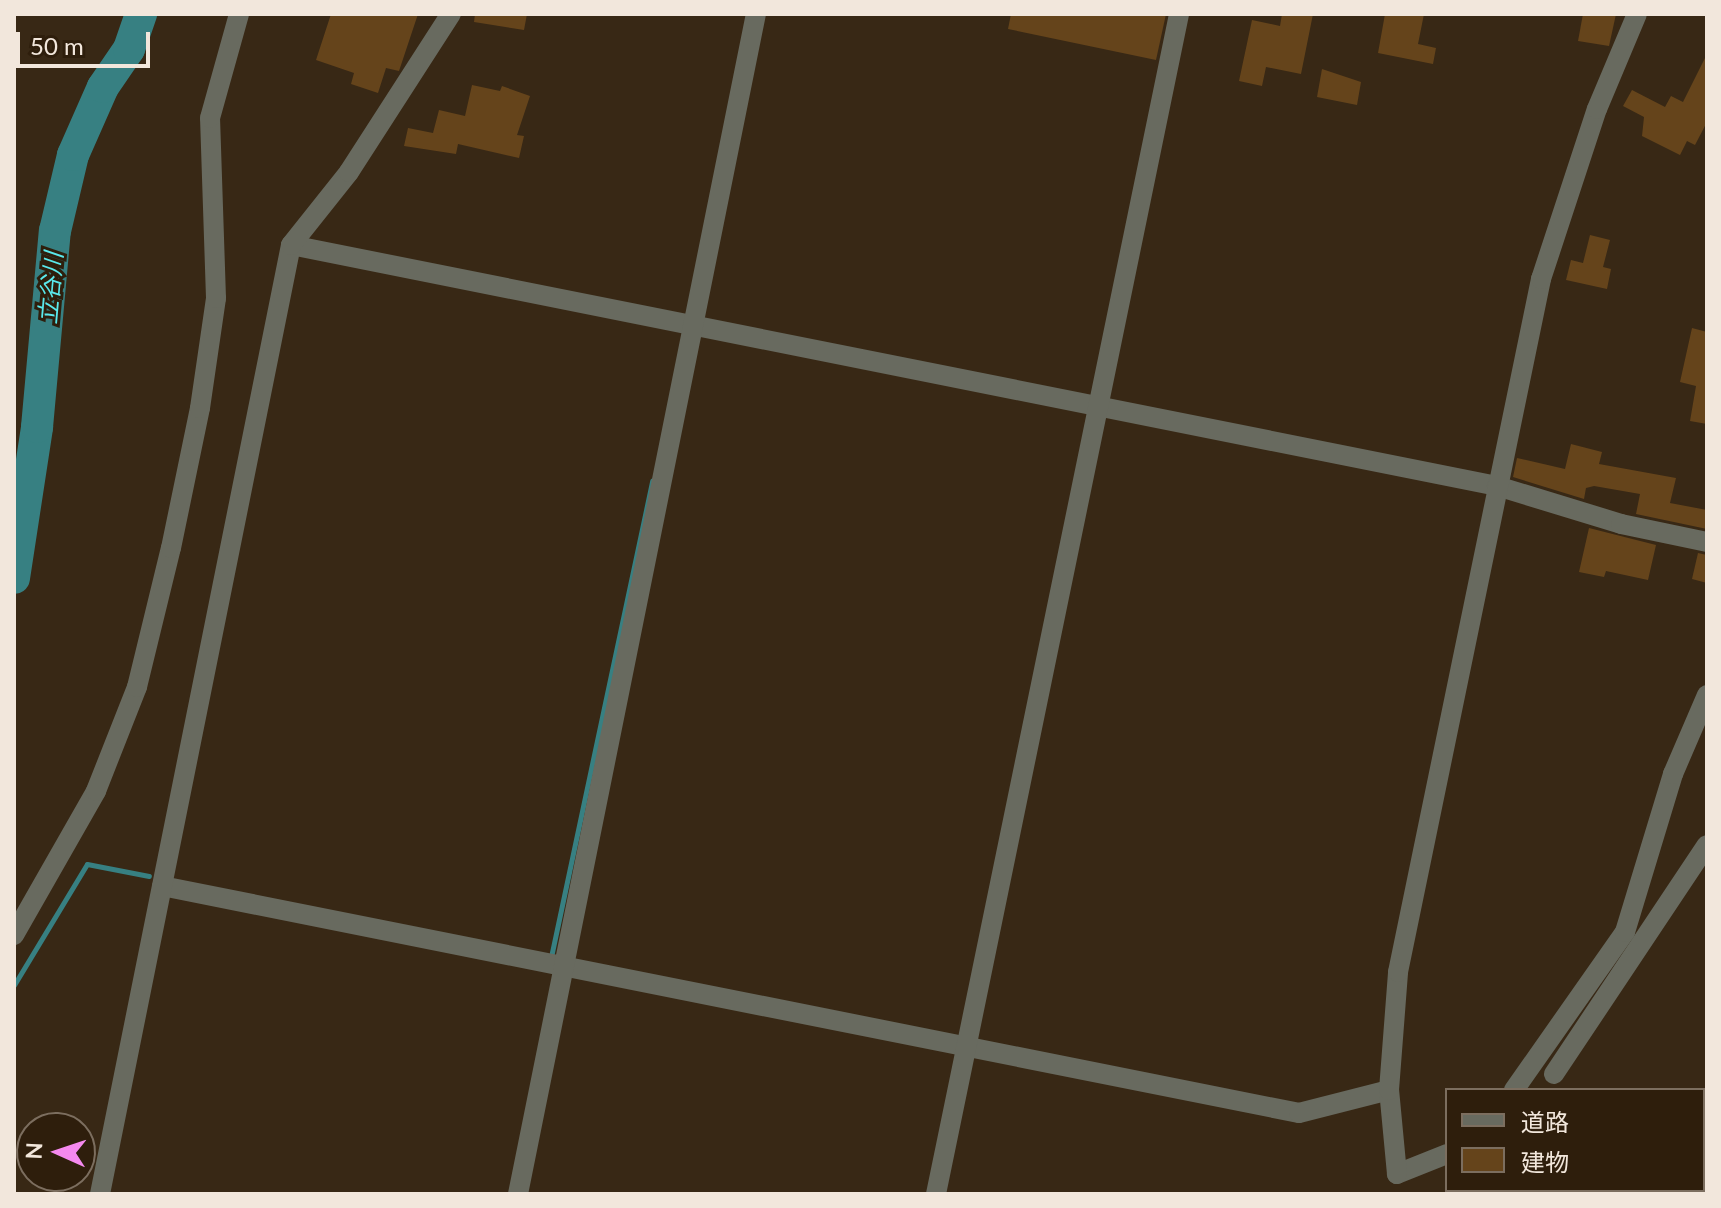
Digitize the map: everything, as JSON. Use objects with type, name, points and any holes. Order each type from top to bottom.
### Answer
[{"type":"lane","points":[[14,935],[96,791],[145,656],[200,408],[216,298],[210,118],[239,14]]},
{"type":"lane","points":[[100,1194],[291,245],[349,172],[451,14]]},
{"type":"lane","points":[[518,1194],[756,14]]},
{"type":"lane","points":[[936,1194],[1179,14]]},
{"type":"lane","points":[[1445,1155],[1397,1174],[1389,1090],[1398,972],[1541,279],[1602,97],[1637,14]]},
{"type":"lane","points":[[291,245],[1497,486],[1621,524],[1707,542]]},
{"type":"lane","points":[[1515,1088],[1625,932],[1673,774],[1707,695]]},
{"type":"lane","points":[[1554,1074],[1707,845]]},
{"type":"lane","points":[[162,886],[1299,1113],[1389,1090]]},
{"type":"building","points":[[331,14],[418,14],[399,71],[386,68],[378,93],[351,84],[354,73],[316,60]]},
{"type":"building","points":[[475,14],[527,14],[524,30],[474,22]]},
{"type":"building","points":[[1011,14],[1166,14],[1156,60],[1008,29]]},
{"type":"building","points":[[1282,14],[1313,14],[1301,74],[1266,67],[1262,86],[1239,81],[1252,20],[1280,26]]},
{"type":"building","points":[[1385,14],[1424,14],[1418,44],[1436,48],[1433,64],[1378,53]]},
{"type":"building","points":[[1583,14],[1616,14],[1609,46],[1578,41]]},
{"type":"building","points":[[1707,54],[1707,122],[1695,145],[1687,141],[1680,155],[1642,136],[1644,117],[1623,106],[1632,90],[1665,107],[1671,96],[1683,102]]},
{"type":"building","points":[[1322,69],[1361,82],[1357,105],[1317,97]]},
{"type":"building","points":[[472,85],[500,91],[502,86],[530,96],[517,135],[524,136],[519,158],[458,144],[456,154],[404,146],[408,128],[433,133],[439,110],[465,116]]},
{"type":"building","points":[[1590,235],[1610,240],[1603,267],[1611,269],[1607,289],[1566,280],[1571,260],[1583,263]]},
{"type":"building","points":[[1692,328],[1707,332],[1707,424],[1690,421],[1696,386],[1680,382]]},
{"type":"building","points":[[1571,444],[1602,452],[1599,464],[1676,478],[1670,503],[1707,510],[1707,529],[1636,514],[1640,494],[1594,486],[1586,488],[1584,499],[1513,477],[1517,458],[1565,469]]},
{"type":"building","points":[[1589,528],[1656,545],[1648,580],[1606,571],[1604,577],[1579,572]]},
{"type":"building","points":[[1698,553],[1707,555],[1707,583],[1692,579]]},
{"type":"waterway","name":"立谷川","points":[[14,578],[37,427],[55,231],[73,155],[103,87],[129,49],[141,14]]},
{"type":"waterway","points":[[551,957],[652,481]]},
{"type":"waterway","points":[[14,985],[87,864],[149,876]]}]
